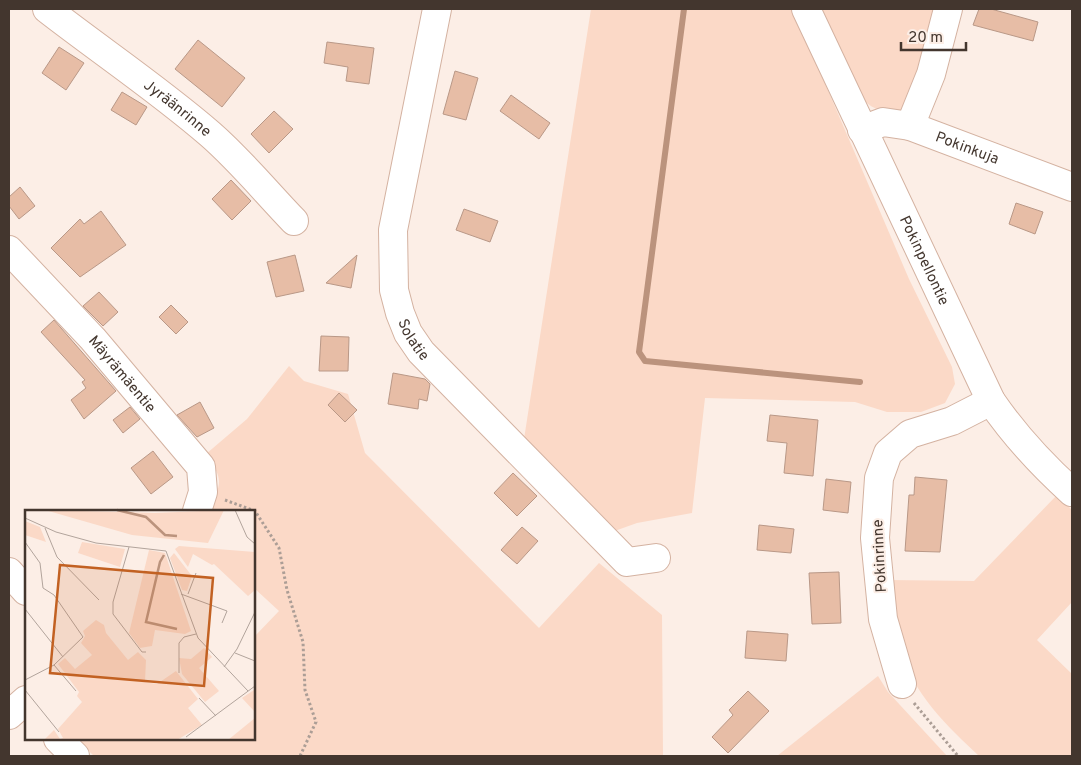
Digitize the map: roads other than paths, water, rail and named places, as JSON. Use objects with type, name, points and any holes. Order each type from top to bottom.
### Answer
[{"type":"street","name":"Jyräänrinne","points":[[47,9],[91,44],[155,88],[212,135],[294,221]]},
{"type":"street","name":"Solatie","points":[[437,9],[393,230],[394,290],[400,313],[408,333],[421,352],[627,562],[656,558]]},
{"type":"street","name":"Pokinpellontie","points":[[806,9],[991,401],[1010,429],[1038,461],[1072,492]]},
{"type":"street","points":[[910,126],[931,74],[948,9]]},
{"type":"street","name":"Pokinkuja","points":[[862,130],[883,122],[910,126],[1072,187]]},
{"type":"street","name":"Mäyrämäentie","points":[[9,250],[93,340],[201,467],[200,502]]},
{"type":"street","name":"Pokinrinne","points":[[902,684],[883,619],[875,538],[879,478],[888,453],[910,434],[952,421],[991,401]]},
{"type":"street","points":[[9,572],[25,590]]},
{"type":"street","points":[[59,740],[75,756]]},
{"type":"waterway","points":[[684,9],[639,352],[645,361],[860,382]]}]
